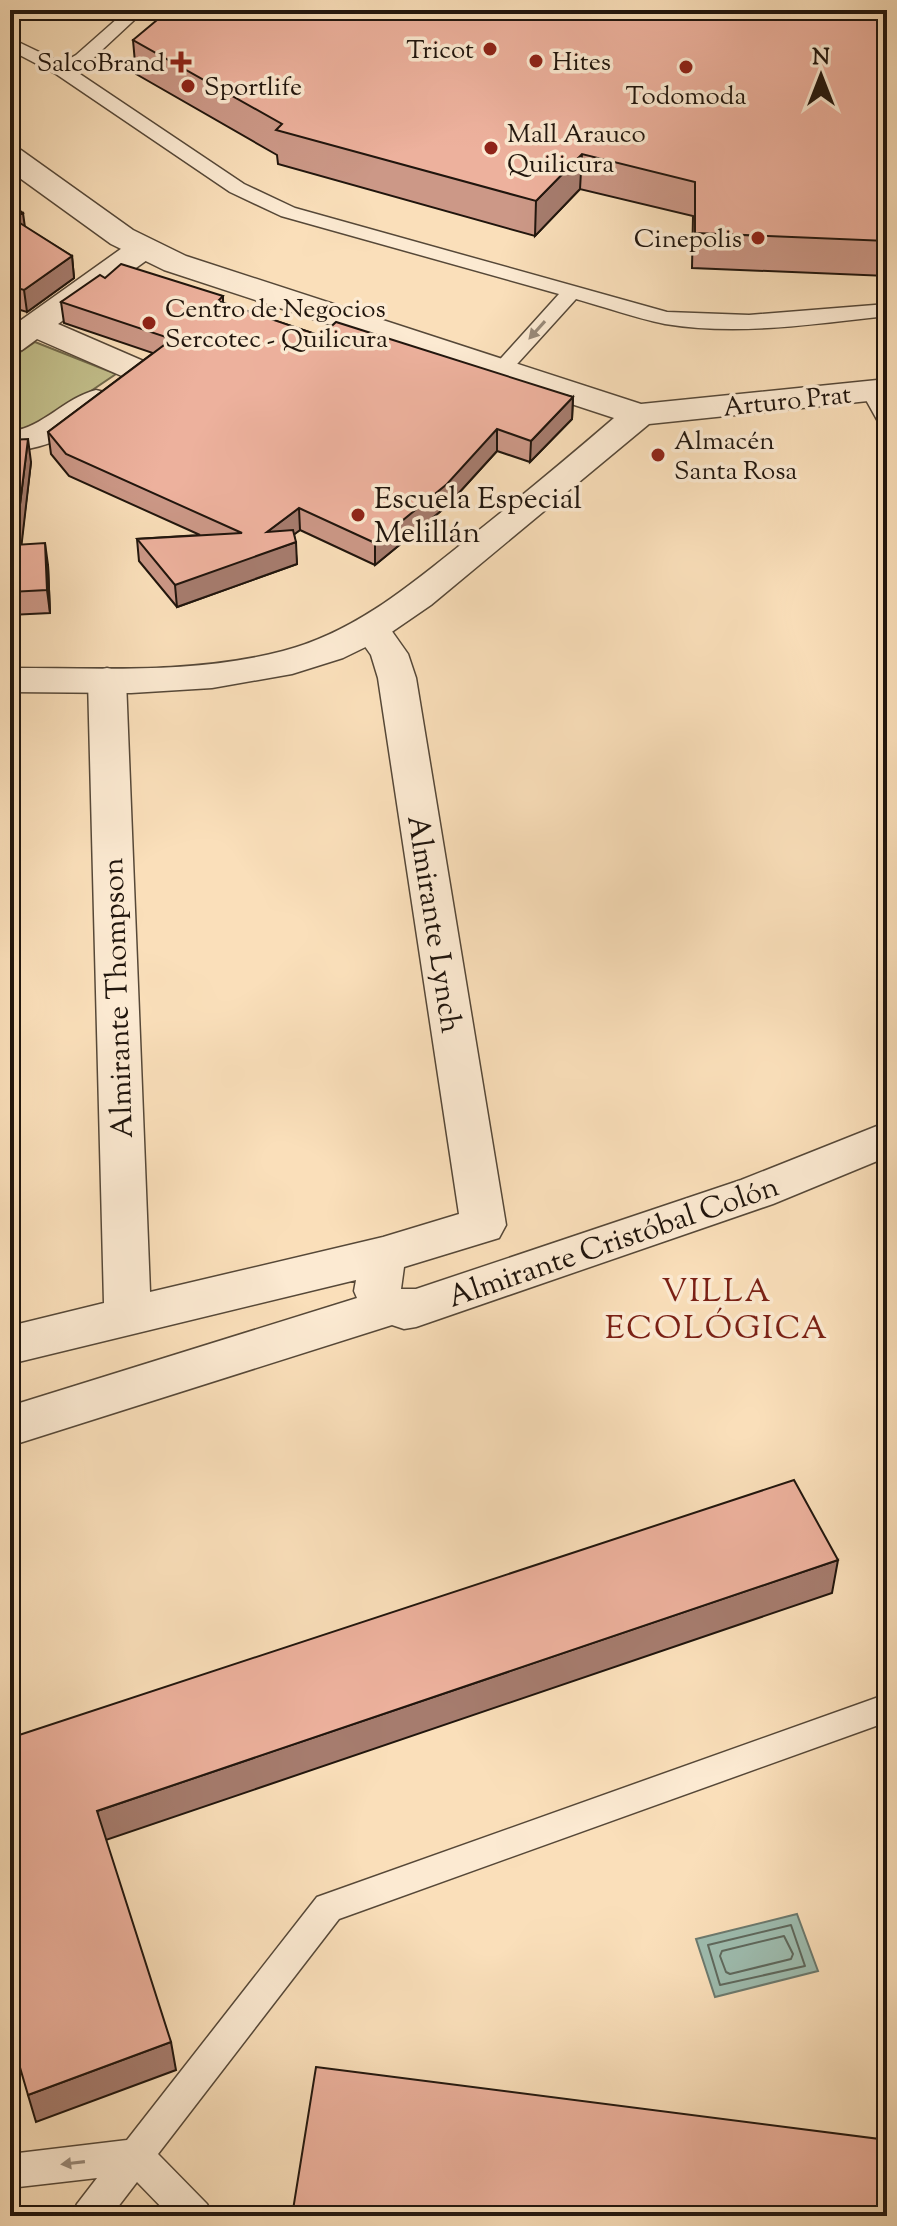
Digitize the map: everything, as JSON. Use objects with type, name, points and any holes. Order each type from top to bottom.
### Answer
[{"type":"street","points":[[10,157],[104,225],[143,248],[187,267],[639,415]]},
{"type":"street","points":[[22,335],[143,248]]},
{"type":"street","points":[[10,442],[52,432],[136,370],[22,335]]},
{"type":"street","name":"Arturo Prat","points":[[639,415],[879,390]]},
{"type":"street","points":[[10,680],[184,677],[274,666],[329,649],[371,628],[443,577],[639,415]]},
{"type":"street","name":"Almirante Lynch","points":[[371,628],[389,654],[397,678],[483,1225]]},
{"type":"street","name":"Almirante Thompson","points":[[107,680],[128,1316]]},
{"type":"street","name":"Almirante Cristóbal Colón","points":[[10,1426],[392,1306],[404,1310],[448,1300],[757,1192],[887,1139]]},
{"type":"street","name":"Almirante Cristóbal Colón","points":[[10,1345],[383,1255],[483,1225]]},
{"type":"street","points":[[383,1255],[377,1291],[382,1301],[392,1306]]},
{"type":"lane","points":[[10,21],[24,10]]},
{"type":"lane","points":[[62,70],[82,59],[137,10]]},
{"type":"lane","points":[[10,43],[62,70],[237,188],[288,212],[666,318],[710,323],[815,318],[887,310]]},
{"type":"lane","points":[[501,370],[572,291]]},
{"type":"lane","points":[[879,390],[887,421]]},
{"type":"lane","points":[[89,2216],[328,1908],[887,1708]]},
{"type":"lane","points":[[10,2171],[136,2156]]},
{"type":"lane","points":[[136,2156],[195,2216]]},
{"type":"shaded area","points":[[35,342],[116,374],[36,428],[10,429],[10,359]]},
{"type":"water","points":[[797,1914],[818,1971],[715,1997],[696,1939]]},
{"type":"building","points":[[169,10],[887,10],[887,241],[695,233],[695,182],[582,154],[536,201],[276,130],[282,124],[133,40]]},
{"type":"building","points":[[10,203],[23,213],[12,218],[72,256],[24,290],[10,286]]},
{"type":"building","points":[[121,264],[223,296],[218,301],[321,336],[336,322],[573,397],[531,441],[497,429],[447,484],[375,543],[299,508],[267,532],[293,530],[296,542],[175,585],[137,539],[242,533],[66,454],[48,432],[172,339],[61,302],[100,275],[105,278]]},
{"type":"building","points":[[28,439],[15,545],[45,543],[47,590],[10,592],[10,440]]},
{"type":"building","points":[[794,1480],[838,1560],[97,1811],[171,2042],[28,2095],[10,2033],[10,1738]]},
{"type":"building","points":[[316,2067],[887,2140],[887,2216],[292,2216]]},
{"type":"place","name":"Tricot","points":[[490,49]]},
{"type":"place","name":"Hites","points":[[536,61]]},
{"type":"place","name":"SalcoBrand","points":[[181,62]]},
{"type":"place","name":"Todomoda","points":[[686,67]]},
{"type":"place","name":"Sportlife","points":[[188,86]]},
{"type":"place","name":"Mall Arauco Quilicura","points":[[491,148]]},
{"type":"place","name":"Cinepolis","points":[[758,238]]},
{"type":"place","name":"Centro de Negocios Sercotec - Quilicura","points":[[149,323]]},
{"type":"place","name":"Almacén Santa Rosa","points":[[658,455]]},
{"type":"place","name":"Escuela Especial Melillán","points":[[358,515]]},
{"type":"district","name":"VILLA ECOLÓGICA","points":[[717,1308]]}]
